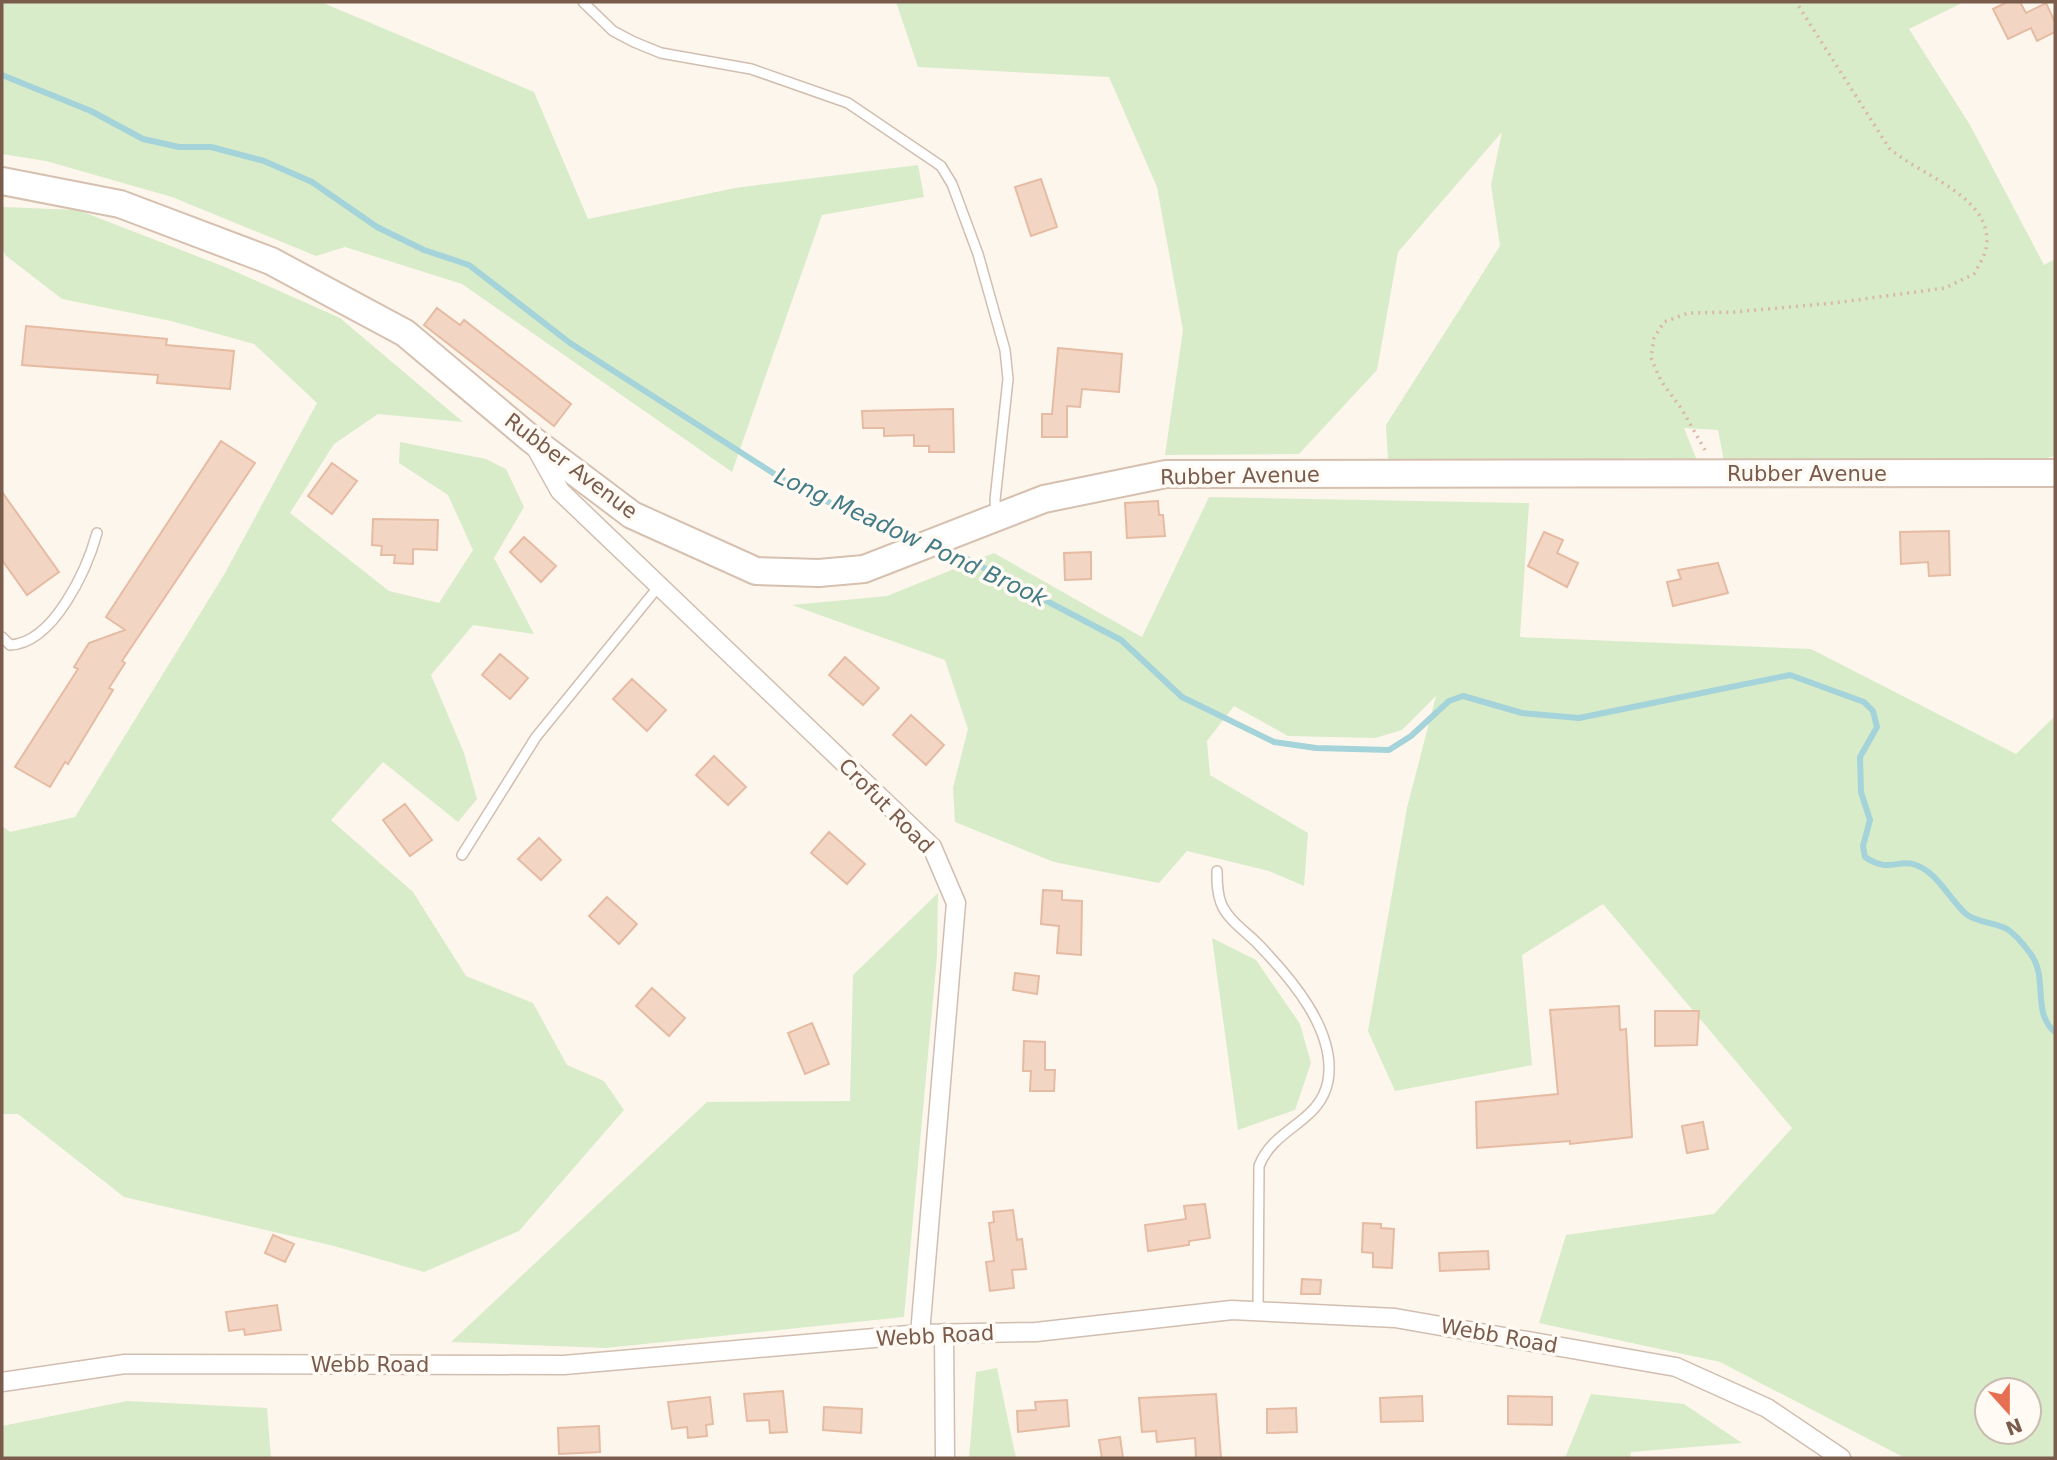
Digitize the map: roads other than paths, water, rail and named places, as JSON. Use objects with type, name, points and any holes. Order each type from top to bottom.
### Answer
[{"type":"street","name":"Rubber Avenue","points":[[2,181],[120,204],[271,261],[405,333],[531,439],[632,515],[756,571],[819,573],[864,569],[1044,499],[1166,474],[2055,473]]},
{"type":"street","name":"Crofut Road","points":[[531,439],[560,491],[932,847],[956,903],[920,1334]]},
{"type":"street","name":"Webb Road","points":[[2,1382],[125,1364],[564,1365],[920,1334],[1036,1332],[1232,1310],[1258,1310],[1395,1318],[1676,1367],[1767,1408],[1841,1458]]},
{"type":"street","points":[[944,1333],[945,1458]]},
{"type":"lane","points":[[583,2],[613,31],[643,46],[661,52],[751,69],[848,103],[942,166],[952,184],[978,254],[1005,350],[1008,379],[995,500],[997,517]]},
{"type":"lane","points":[[2,637],[10,645],[22,644],[51,623],[88,566],[97,533]]},
{"type":"lane","points":[[462,855],[536,737],[659,586]]},
{"type":"lane","points":[[1217,872],[1217,888],[1226,912],[1299,988],[1328,1053],[1328,1082],[1316,1108],[1305,1119],[1275,1139],[1265,1151],[1259,1166],[1258,1310]]},
{"type":"waterway","name":"Long Meadow Pond Brook","points":[[2,75],[91,111],[143,139],[179,147],[211,147],[264,161],[312,182],[377,227],[424,250],[469,265],[570,343],[798,489],[917,540]]},
{"type":"waterway","name":"Long Meadow Pond Brook","points":[[940,548],[965,558],[1121,640],[1182,697],[1274,742],[1316,748],[1389,750],[1411,736],[1449,701],[1463,696],[1522,713],[1579,718],[1790,675],[1864,702],[1873,711],[1877,727],[1860,757],[1861,792],[1870,820],[1863,846],[1865,857],[1881,864],[1910,863],[1924,869],[1966,914],[2007,929],[2013,934],[2036,962],[2044,1015],[2055,1032]]}]
